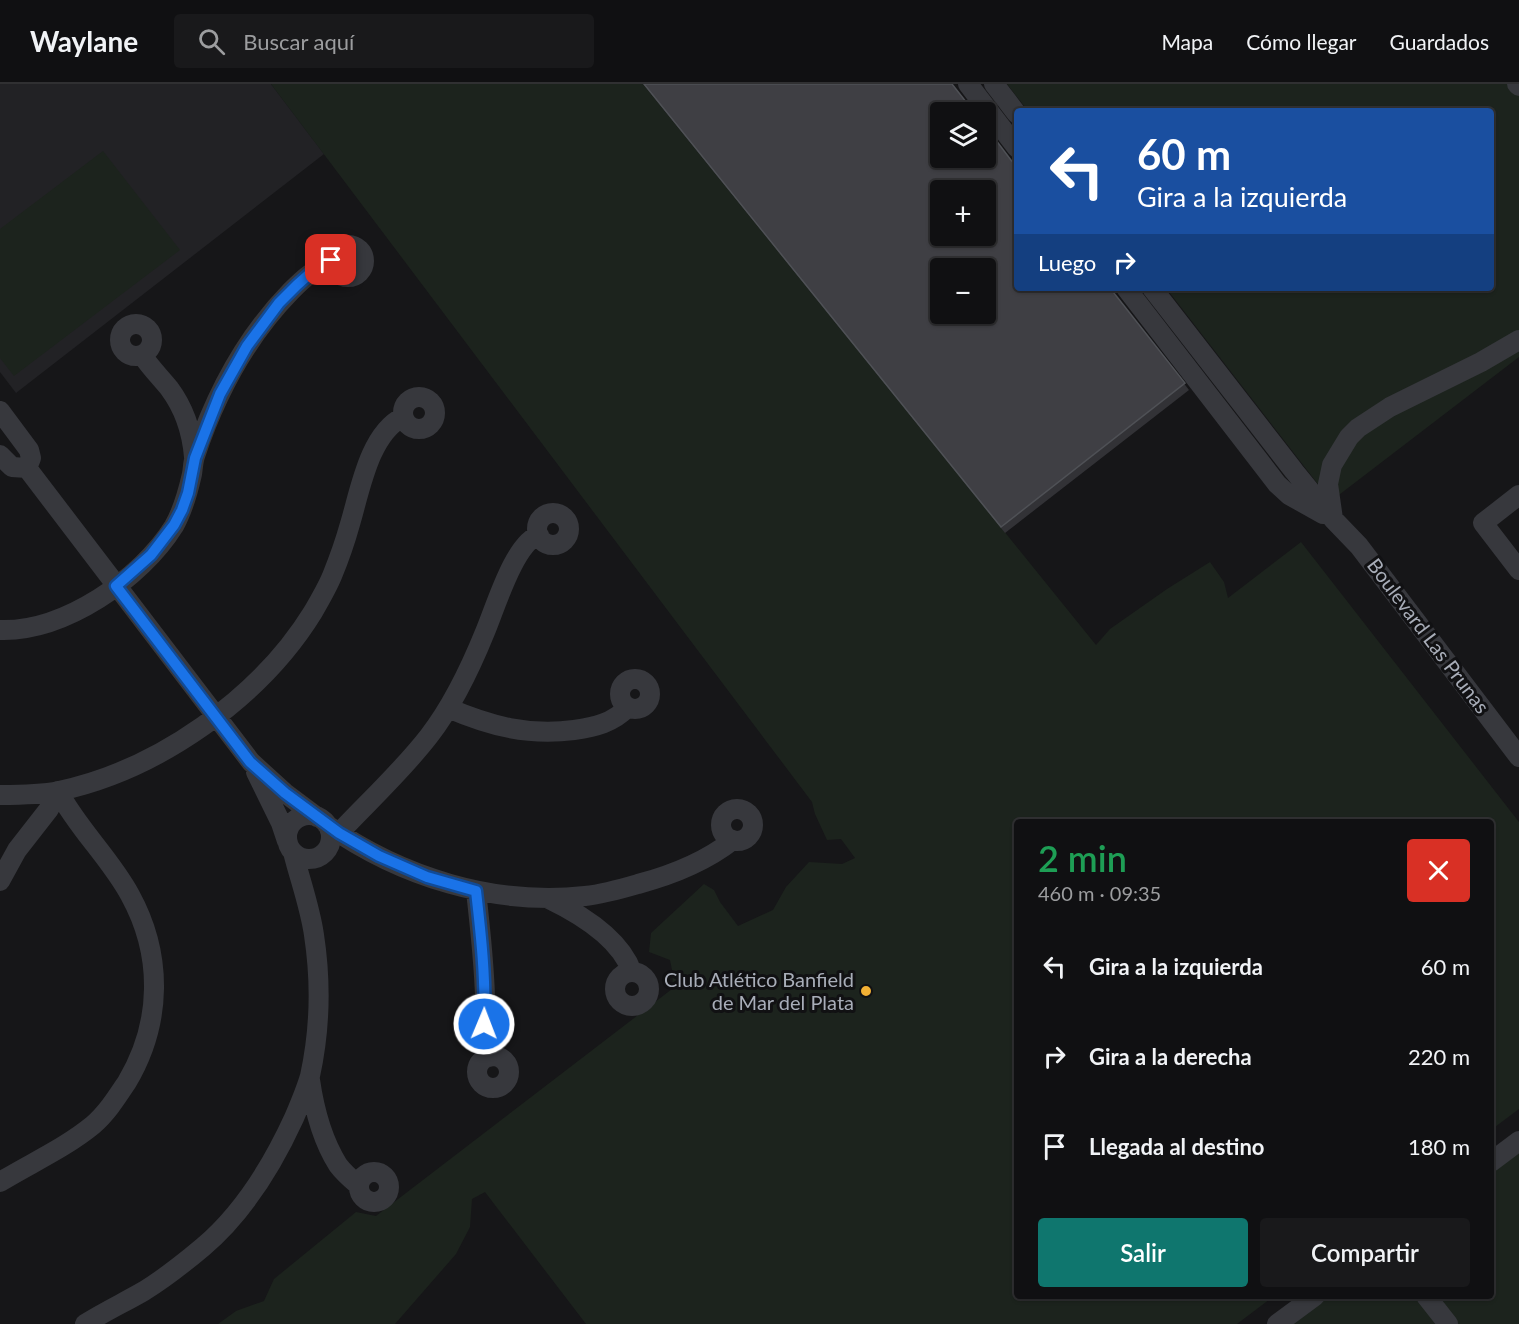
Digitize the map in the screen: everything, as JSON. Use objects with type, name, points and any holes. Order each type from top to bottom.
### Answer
[{"type":"street","points":[[968,84],[1014,144]]},
{"type":"street","points":[[994,84],[1014,110]]},
{"type":"street","points":[[0,630],[28,628],[75,613],[116,586],[151,555],[174,525],[182,510],[195,458],[220,394],[247,346],[279,303],[297,285],[315,269],[332,264]]},
{"type":"street","points":[[1128,291],[1277,484],[1289,495],[1333,519]]},
{"type":"street","points":[[1154,291],[1333,519]]},
{"type":"street","points":[[1333,519],[1328,484],[1332,465],[1349,437],[1358,428],[1390,407],[1481,362],[1519,340]]},
{"type":"street","points":[[142,355],[170,389],[185,415],[193,441],[195,458]]},
{"type":"street","points":[[0,411],[29,450],[32,458],[27,468]]},
{"type":"street","points":[[0,795],[58,791],[89,783],[123,770],[176,743],[217,716],[263,675],[302,629],[331,579],[370,459],[387,429],[403,417]]},
{"type":"street","points":[[0,455],[12,467],[27,468],[250,762],[290,846],[310,909],[314,935],[318,988],[316,1035],[309,1077],[291,1125],[269,1167],[239,1209],[205,1246],[166,1276],[85,1324]]},
{"type":"street","points":[[1519,495],[1483,523],[1519,570]]},
{"type":"street","name":"Boulevard Las Prunas","points":[[1333,519],[1359,546],[1519,757]]},
{"type":"street","points":[[328,825],[397,773],[430,735],[448,708],[476,654],[514,561],[527,542],[539,535]]},
{"type":"street","points":[[448,708],[487,723],[542,732],[601,725],[613,720],[628,707]]},
{"type":"street","points":[[250,762],[285,793],[357,844],[427,877],[476,891],[546,898],[616,891],[677,872],[706,859],[733,840]]},
{"type":"street","points":[[0,881],[16,850],[50,809],[58,791]]},
{"type":"street","points":[[0,1182],[64,1146],[95,1123],[109,1108],[132,1072],[142,1051],[153,1007],[152,952],[139,912],[116,873],[68,810],[58,791]]},
{"type":"street","points":[[306,901],[312,870],[325,853],[331,838],[328,825],[310,815],[297,819],[289,828],[290,846],[303,859],[316,858],[325,853],[339,845],[346,843],[357,844]]},
{"type":"street","points":[[476,891],[485,987],[484,1047],[489,1057]]},
{"type":"street","points":[[546,898],[573,911],[604,934],[628,960],[632,972]]},
{"type":"street","points":[[309,1077],[314,1107],[330,1148],[338,1164],[358,1185]]},
{"type":"street","points":[[1494,1160],[1519,1141]]},
{"type":"street","points":[[1277,1324],[1311,1299]]},
{"type":"street","points":[[1428,1299],[1448,1324]]},
{"type":"shaded area","points":[[0,84],[271,84],[324,154],[16,393],[0,372]]},
{"type":"shaded area","points":[[271,84],[643,84],[1096,645],[1110,629],[1210,562],[1224,582],[1228,598],[1301,542],[1519,822],[1519,1109],[1494,1128],[1494,819],[1014,819],[1014,1299],[1270,1299],[1237,1324],[586,1324],[485,1192],[472,1199],[470,1227],[456,1254],[395,1324],[218,1324],[236,1311],[264,1301],[274,1279],[356,1212],[376,1216],[672,989],[673,975],[670,960],[649,952],[651,933],[704,884],[714,890],[738,926],[773,910],[786,887],[809,862],[842,864],[855,858],[841,839],[827,840],[812,802]]},
{"type":"shaded area","points":[[1007,84],[1519,84],[1519,357],[1331,501],[1168,291],[1494,291],[1494,108],[1026,108]]},
{"type":"shaded area","points":[[103,151],[180,250],[14,376],[0,358],[0,229]]},
{"type":"shaded area","points":[[1519,1139],[1519,1324],[1277,1324],[1311,1299],[1494,1299],[1494,1159]]},
{"type":"building","points":[[644,84],[952,84],[966,102],[930,102],[930,168],[996,168],[996,140],[1014,164],[1014,291],[1112,291],[1185,383],[1001,527]]},
{"type":"place","name":"Club Atlético Banfield de Mar del Plata","points":[[866,991]]},
{"type":"route","points":[[331,260],[332,264],[315,269],[279,303],[247,346],[220,394],[195,458],[188,493],[174,525],[151,555],[116,586],[250,762],[285,793],[339,833],[379,856],[427,877],[476,891],[483,963],[484,1024]]}]
